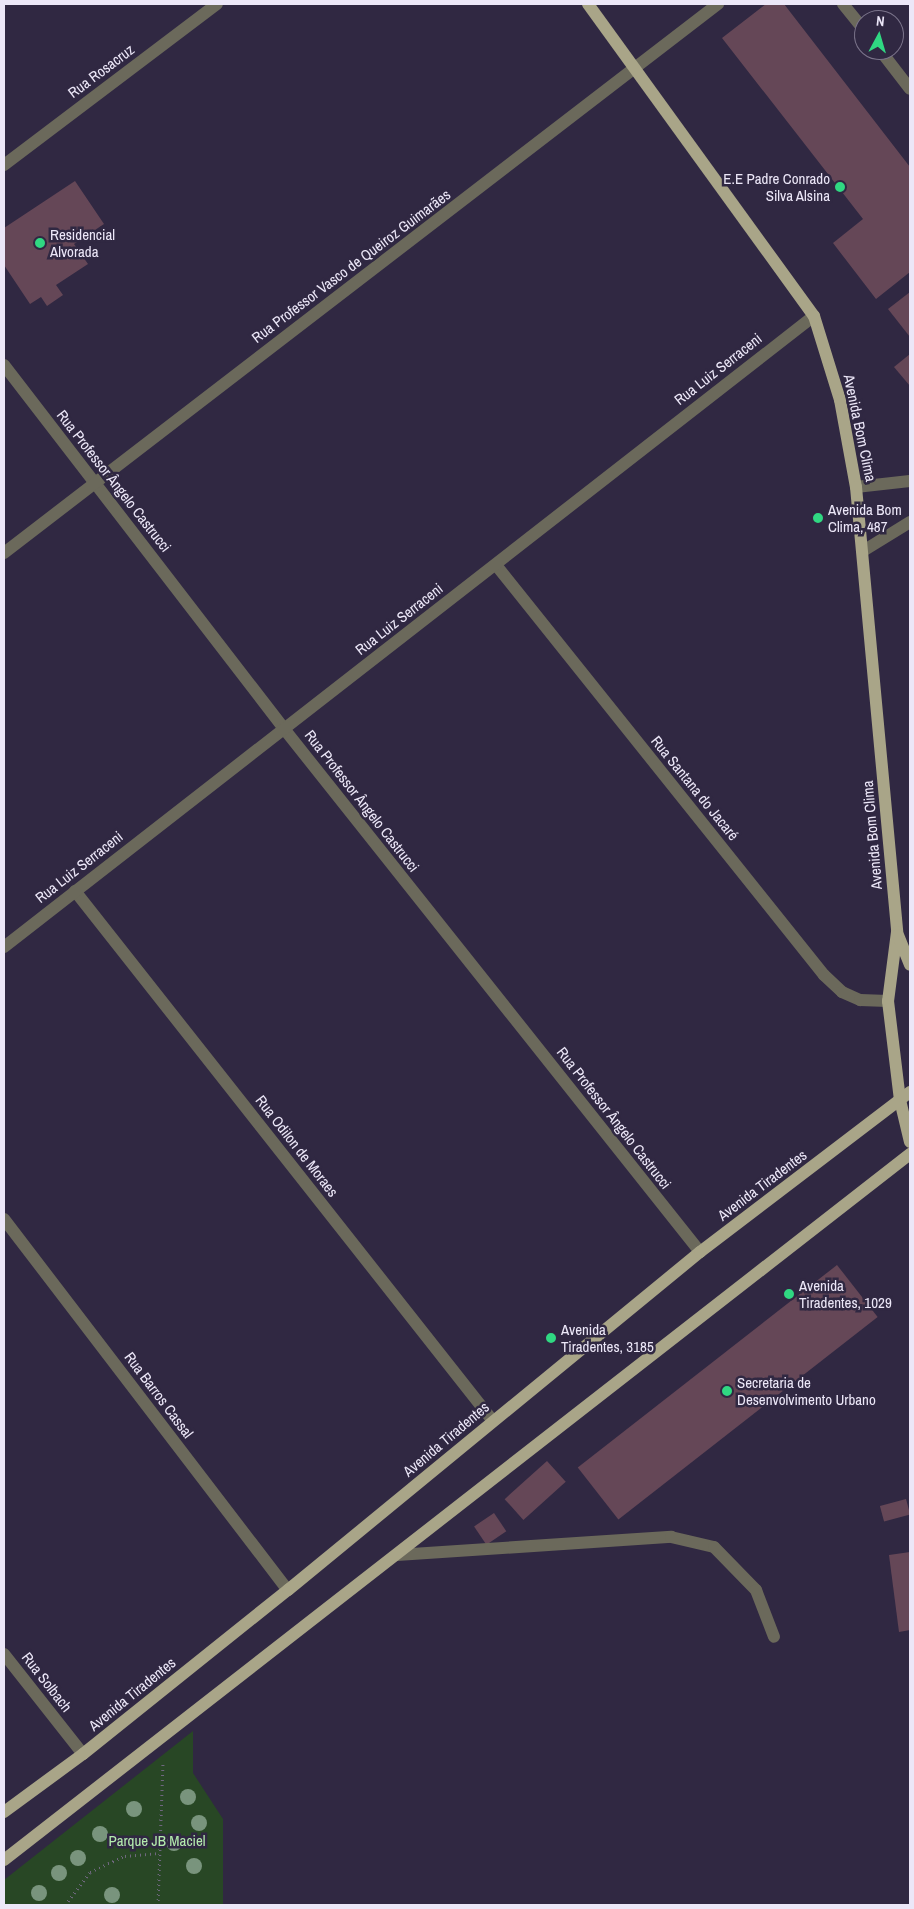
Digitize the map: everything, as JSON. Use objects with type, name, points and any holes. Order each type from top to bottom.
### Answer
[{"type":"main road","name":"Avenida Bom Clima","points":[[588,4],[814,316],[840,400],[856,487],[863,551],[897,932],[888,1001],[905,1096],[910,1142]]},
{"type":"main road","name":"Avenida Bom Clima","points":[[897,932],[910,965]]},
{"type":"main road","name":"Avenida Tiradentes","points":[[4,1812],[83,1754],[288,1590],[700,1252],[905,1096]]},
{"type":"main road","points":[[4,1860],[910,1154]]},
{"type":"street","name":"Rua Rosacruz","points":[[4,164],[217,4]]},
{"type":"street","name":"Rua Professor Vasco de Queiroz Guimarães","points":[[4,553],[718,4]]},
{"type":"street","points":[[843,4],[854,18]]},
{"type":"street","points":[[888,60],[910,89]]},
{"type":"street","name":"Rua Luiz Serraceni","points":[[4,947],[285,730],[814,316]]},
{"type":"street","name":"Rua Professor Ângelo Castrucci","points":[[4,365],[285,730],[700,1252]]},
{"type":"street","points":[[856,487],[910,481]]},
{"type":"street","points":[[863,551],[910,522]]},
{"type":"street","name":"Rua Santana do Jacaré","points":[[496,565],[824,975],[842,992],[860,1000],[888,1001]]},
{"type":"street","name":"Rua Odilon de Moraes","points":[[75,891],[493,1422]]},
{"type":"street","name":"Rua Barros Cassal","points":[[4,1219],[288,1590]]},
{"type":"street","points":[[397,1555],[671,1537],[714,1547],[756,1590],[774,1637]]},
{"type":"street","name":"Rua Solbach","points":[[4,1654],[83,1754]]},
{"type":"path","points":[[158,1905],[158,1853],[163,1753]]},
{"type":"path","points":[[65,1905],[90,1872],[125,1856],[158,1853]]},
{"type":"green space","name":"Parque JB Maciel","points":[[193,1731],[193,1773],[223,1819],[223,1905],[4,1905],[4,1880]]},
{"type":"building","points":[[766,4],[784,4],[910,167],[910,272],[876,299],[833,243],[863,219],[722,38]]},
{"type":"building","name":"Residencial Alvorada","points":[[75,181],[104,224],[74,244],[88,264],[56,285],[63,295],[47,306],[41,297],[30,304],[4,265],[4,228]]},
{"type":"building","points":[[910,292],[910,337],[888,309]]},
{"type":"building","points":[[910,354],[910,386],[894,367]]},
{"type":"building","name":"Secretaria de Desenvolvimento Urbano","points":[[837,1265],[878,1317],[618,1520],[578,1468]]},
{"type":"building","points":[[547,1461],[566,1482],[523,1520],[505,1499]]},
{"type":"building","points":[[906,1499],[910,1514],[884,1521],[880,1506]]},
{"type":"building","points":[[494,1513],[506,1531],[486,1545],[474,1526]]},
{"type":"building","points":[[910,1552],[910,1630],[899,1632],[889,1555]]},
{"type":"place","name":"E.E Padre Conrado Silva Alsina","points":[[840,187]]},
{"type":"place","name":"Residencial Alvorada","points":[[40,243]]},
{"type":"place","name":"Avenida Bom Clima, 487","points":[[818,518]]},
{"type":"place","name":"Avenida Tiradentes, 1029","points":[[789,1294]]},
{"type":"place","name":"Avenida Tiradentes, 3185","points":[[551,1338]]},
{"type":"place","name":"Secretaria de Desenvolvimento Urbano","points":[[727,1391]]}]
